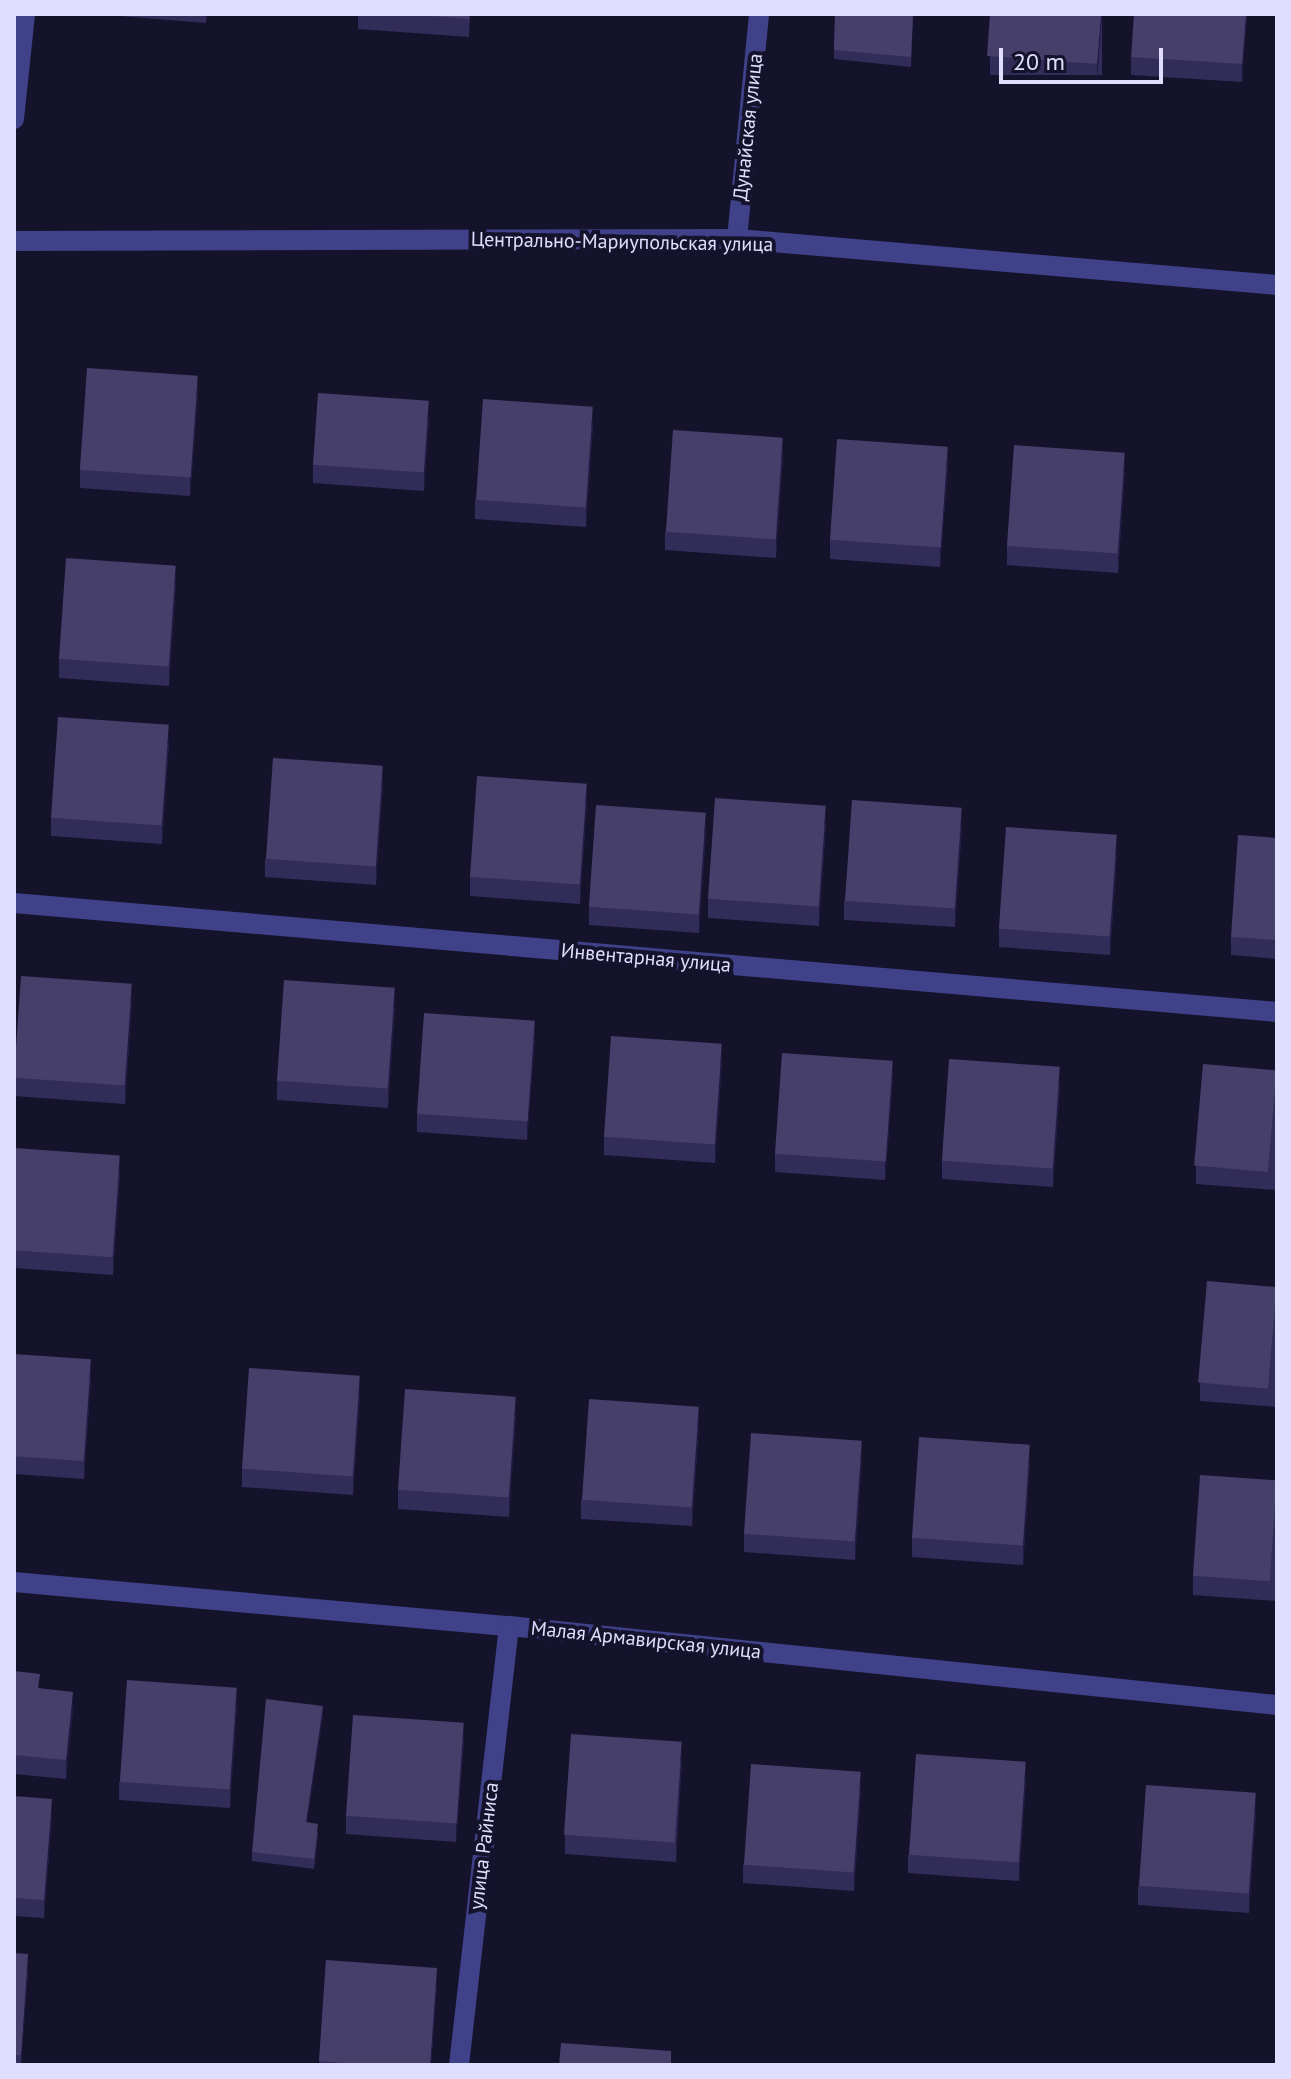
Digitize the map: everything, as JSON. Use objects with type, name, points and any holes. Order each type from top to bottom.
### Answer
[{"type":"street","points":[[14,119],[25,14]]},
{"type":"street","name":"Дунайская улица","points":[[737,239],[759,14]]},
{"type":"street","name":"Центрально-Мариупольская улица","points":[[14,241],[737,239],[1277,285]]},
{"type":"street","name":"Инвентарная улица","points":[[14,903],[1277,1012]]},
{"type":"street","name":"Малая Армавирская улица","points":[[14,1582],[509,1626],[1277,1705]]},
{"type":"street","name":"улица Райниса","points":[[459,2065],[509,1626]]},
{"type":"building","points":[[406,14],[469,14],[469,19]]},
{"type":"building","points":[[835,14],[913,14],[911,57],[834,50]]},
{"type":"building","points":[[990,14],[1101,14],[1097,64],[987,56]]},
{"type":"building","points":[[1134,14],[1246,14],[1242,64],[1131,57]]},
{"type":"building","points":[[87,368],[198,376],[191,477],[80,470]]},
{"type":"building","points":[[318,393],[429,401],[424,473],[313,465]]},
{"type":"building","points":[[483,399],[593,407],[586,507],[476,500]]},
{"type":"building","points":[[673,430],[783,438],[776,539],[666,532]]},
{"type":"building","points":[[837,439],[948,447],[941,547],[830,540]]},
{"type":"building","points":[[1014,445],[1125,453],[1118,553],[1007,546]]},
{"type":"building","points":[[66,558],[176,566],[169,666],[59,659]]},
{"type":"building","points":[[58,717],[169,725],[162,825],[51,818]]},
{"type":"building","points":[[273,758],[383,766],[376,866],[266,859]]},
{"type":"building","points":[[477,776],[587,784],[580,884],[470,877]]},
{"type":"building","points":[[715,798],[826,806],[819,906],[708,899]]},
{"type":"building","points":[[852,800],[962,808],[955,908],[845,901]]},
{"type":"building","points":[[596,805],[706,813],[699,914],[589,907]]},
{"type":"building","points":[[1006,827],[1117,835],[1110,936],[999,929]]},
{"type":"building","points":[[1238,835],[1277,838],[1277,940],[1231,937]]},
{"type":"building","points":[[21,976],[132,984],[125,1085],[14,1078]]},
{"type":"building","points":[[284,980],[395,988],[388,1088],[277,1081]]},
{"type":"building","points":[[424,1013],[535,1021],[528,1121],[417,1114]]},
{"type":"building","points":[[611,1036],[722,1044],[715,1144],[604,1137]]},
{"type":"building","points":[[782,1053],[893,1061],[886,1161],[775,1154]]},
{"type":"building","points":[[949,1059],[1060,1067],[1053,1168],[942,1161]]},
{"type":"building","points":[[1203,1064],[1277,1070],[1268,1172],[1194,1166]]},
{"type":"building","points":[[14,1148],[120,1155],[113,1257],[14,1250]]},
{"type":"building","points":[[1207,1281],[1277,1287],[1268,1389],[1198,1383]]},
{"type":"building","points":[[14,1354],[91,1359],[84,1461],[14,1456]]},
{"type":"building","points":[[249,1368],[360,1376],[353,1476],[242,1469]]},
{"type":"building","points":[[405,1389],[516,1397],[509,1497],[398,1490]]},
{"type":"building","points":[[589,1399],[699,1407],[692,1507],[582,1500]]},
{"type":"building","points":[[751,1433],[862,1441],[855,1541],[744,1534]]},
{"type":"building","points":[[919,1437],[1030,1445],[1023,1545],[912,1538]]},
{"type":"building","points":[[1200,1475],[1277,1480],[1270,1581],[1193,1576]]},
{"type":"building","points":[[14,1671],[40,1674],[38,1688],[73,1692],[66,1760],[14,1755]]},
{"type":"building","points":[[127,1680],[237,1688],[230,1789],[120,1782]]},
{"type":"building","points":[[266,1699],[323,1706],[306,1822],[318,1824],[314,1859],[252,1852]]},
{"type":"building","points":[[353,1715],[464,1723],[457,1823],[346,1816]]},
{"type":"building","points":[[571,1734],[682,1742],[675,1842],[564,1835]]},
{"type":"building","points":[[916,1754],[1026,1762],[1019,1862],[909,1855]]},
{"type":"building","points":[[751,1764],[861,1772],[854,1872],[744,1865]]},
{"type":"building","points":[[1146,1785],[1256,1793],[1249,1893],[1139,1886]]},
{"type":"building","points":[[14,1796],[52,1799],[44,1900],[14,1898]]},
{"type":"building","points":[[14,1953],[28,1954],[21,2055],[14,2055]]},
{"type":"building","points":[[326,1960],[437,1968],[430,2065],[319,2061]]},
{"type":"building","points":[[561,2043],[671,2051],[671,2065],[559,2065]]}]
